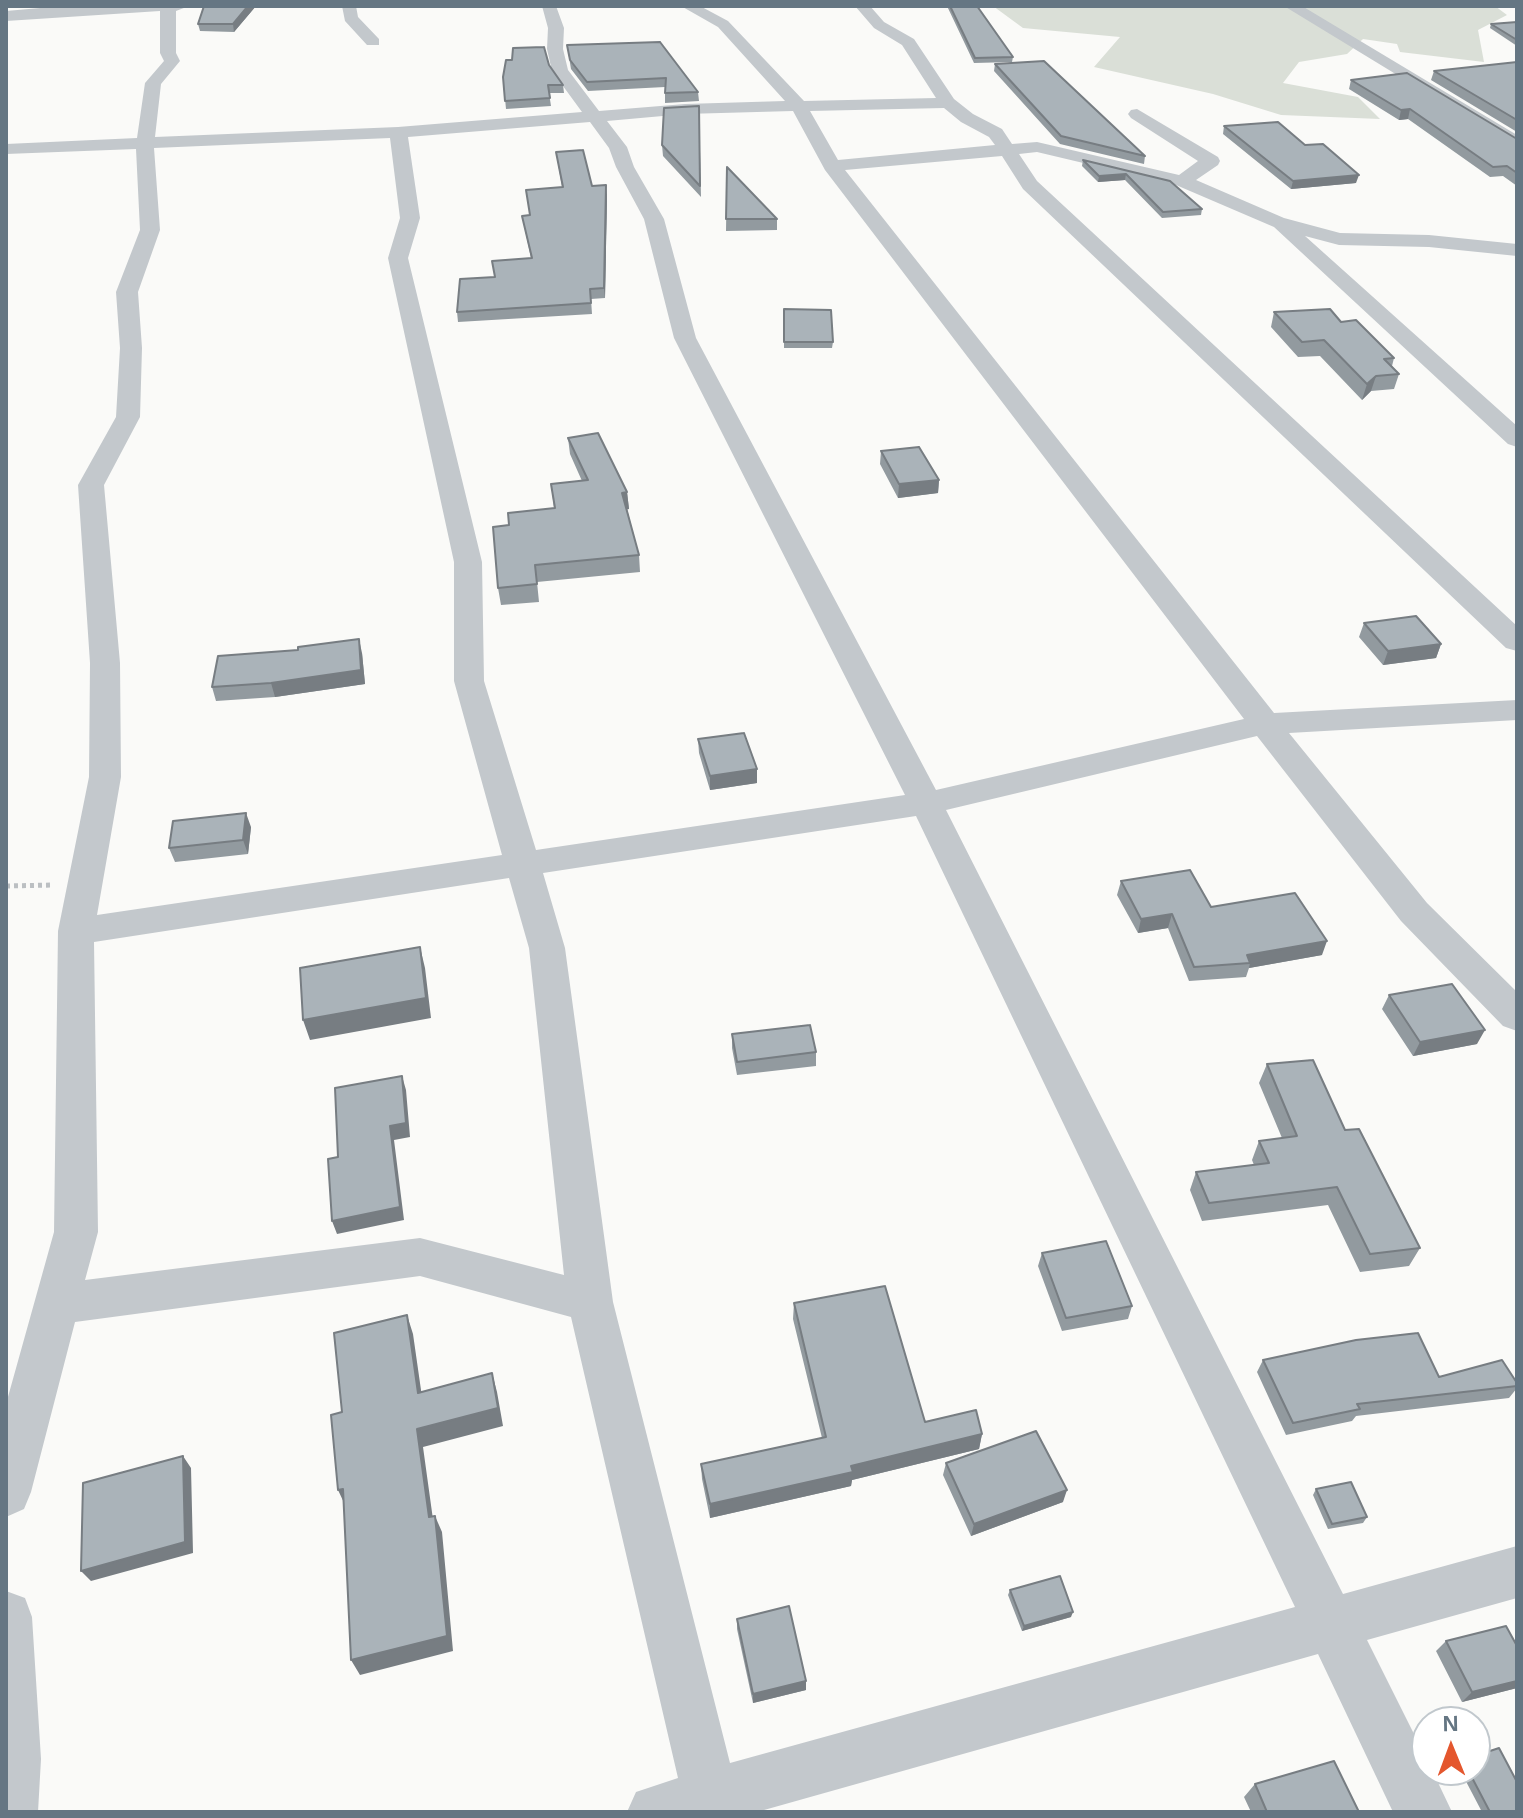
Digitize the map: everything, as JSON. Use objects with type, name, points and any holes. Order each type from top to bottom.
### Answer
[{"type":"street","points":[[6,16],[182,6]]},
{"type":"street","points":[[349,6],[350,18],[373,42]]},
{"type":"street","points":[[549,6],[556,28],[555,49],[560,71],[618,147],[625,167],[654,219],[685,338],[927,803],[1423,1812]]},
{"type":"street","points":[[688,6],[723,24],[799,106],[832,166],[1265,724],[1414,912],[1517,1016]]},
{"type":"street","points":[[862,6],[879,25],[908,42],[948,103],[967,118],[996,133],[1030,185],[1517,642]]},
{"type":"street","points":[[1291,6],[1514,140]]},
{"type":"street","points":[[6,1492],[76,1232],[76,931],[105,777],[105,663],[91,485],[128,417],[131,348],[127,292],[150,230],[145,144],[153,83],[172,61],[168,53],[168,7]]},
{"type":"street","points":[[6,149],[398,132],[592,115],[948,103]]},
{"type":"street","points":[[1137,114],[1211,161],[1182,181]]},
{"type":"street","points":[[398,132],[410,218],[398,258],[468,562],[469,681],[547,948],[590,1302],[713,1804]]},
{"type":"street","points":[[832,166],[1037,147],[1182,181],[1277,222],[1339,239],[1429,241],[1517,250]]},
{"type":"street","points":[[1277,222],[1517,439]]},
{"type":"street","points":[[1489,249],[1517,261]]},
{"type":"street","points":[[76,931],[927,803],[1265,724],[1517,710]]},
{"type":"street","points":[[57,1304],[420,1257],[590,1302]]},
{"type":"street","points":[[656,1812],[713,1804],[1517,1572]]},
{"type":"street","points":[[6,1617],[13,1759],[9,1812]]},
{"type":"path","points":[[6,886],[85,885]]},
{"type":"shaded area","points":[[993,6],[1495,6],[1507,15],[1478,30],[1484,62],[1400,52],[1397,44],[1363,39],[1347,54],[1299,62],[1283,83],[1358,97],[1380,119],[1281,115],[1213,94],[1094,67],[1120,37],[1023,28]]},
{"type":"building","points":[[204,6],[248,6],[233,24],[198,24]]},
{"type":"building","points":[[950,6],[977,6],[1013,57],[975,58]]},
{"type":"building","points":[[1517,22],[1517,40],[1491,24]]},
{"type":"building","points":[[660,42],[698,92],[665,93],[666,78],[587,82],[570,60],[567,45]]},
{"type":"building","points":[[544,47],[549,65],[563,85],[548,85],[550,98],[505,101],[503,77],[506,60],[512,60],[513,48]]},
{"type":"building","points":[[1044,61],[1145,156],[1061,136],[995,64]]},
{"type":"building","points":[[1517,62],[1517,120],[1434,71]]},
{"type":"building","points":[[1407,73],[1517,139],[1517,173],[1507,166],[1493,167],[1410,109],[1401,110],[1351,80]]},
{"type":"building","points":[[699,106],[700,186],[662,145],[664,108]]},
{"type":"building","points":[[1278,122],[1305,145],[1323,144],[1359,175],[1293,181],[1224,126]]},
{"type":"building","points":[[583,150],[592,186],[606,185],[604,288],[590,289],[591,303],[457,312],[460,279],[495,277],[492,261],[532,258],[522,216],[530,215],[526,190],[563,187],[556,152]]},
{"type":"building","points":[[1083,160],[1170,181],[1202,209],[1163,212],[1126,174],[1099,176]]},
{"type":"building","points":[[727,167],[777,219],[726,219]]},
{"type":"building","points":[[784,309],[831,310],[833,342],[784,342]]},
{"type":"building","points":[[1330,309],[1341,322],[1356,320],[1394,358],[1384,359],[1399,374],[1376,376],[1367,384],[1324,340],[1302,342],[1274,312]]},
{"type":"building","points":[[598,433],[627,492],[622,493],[639,555],[535,565],[537,584],[498,588],[493,527],[509,525],[508,513],[555,508],[551,484],[588,480],[568,438]]},
{"type":"building","points":[[919,447],[939,480],[899,484],[881,451]]},
{"type":"building","points":[[1416,616],[1441,644],[1388,651],[1364,623]]},
{"type":"building","points":[[359,639],[361,670],[271,683],[212,687],[218,656],[298,650],[298,647]]},
{"type":"building","points":[[744,733],[757,769],[710,776],[698,739]]},
{"type":"building","points":[[246,813],[243,840],[169,848],[173,821]]},
{"type":"building","points":[[1190,870],[1211,907],[1295,893],[1327,941],[1247,955],[1250,963],[1194,967],[1172,914],[1141,919],[1121,881]]},
{"type":"building","points":[[420,947],[426,998],[303,1020],[300,968]]},
{"type":"building","points":[[1452,984],[1485,1030],[1420,1042],[1389,995]]},
{"type":"building","points":[[810,1025],[816,1052],[737,1062],[732,1034]]},
{"type":"building","points":[[1313,1060],[1345,1130],[1359,1129],[1420,1248],[1370,1254],[1337,1187],[1209,1203],[1196,1172],[1269,1163],[1259,1141],[1297,1136],[1267,1064]]},
{"type":"building","points":[[402,1076],[406,1123],[390,1126],[400,1207],[332,1221],[328,1159],[338,1157],[335,1088]]},
{"type":"building","points":[[1106,1241],[1132,1306],[1066,1318],[1042,1253]]},
{"type":"building","points":[[885,1286],[925,1422],[976,1410],[982,1434],[851,1466],[853,1472],[710,1504],[701,1464],[826,1437],[794,1303]]},
{"type":"building","points":[[407,1315],[418,1393],[492,1373],[498,1408],[417,1429],[429,1517],[435,1516],[447,1636],[351,1660],[343,1489],[338,1490],[331,1415],[342,1412],[334,1333]]},
{"type":"building","points":[[1418,1333],[1439,1377],[1502,1360],[1517,1386],[1357,1404],[1360,1409],[1293,1423],[1263,1360],[1356,1340]]},
{"type":"building","points":[[1036,1431],[1067,1490],[974,1524],[946,1463]]},
{"type":"building","points":[[183,1456],[185,1542],[81,1571],[83,1483]]},
{"type":"building","points":[[1351,1482],[1367,1517],[1332,1524],[1316,1489]]},
{"type":"building","points":[[1060,1576],[1073,1612],[1024,1626],[1010,1590]]},
{"type":"building","points":[[789,1606],[806,1681],[753,1694],[737,1619]]},
{"type":"building","points":[[1506,1626],[1517,1646],[1517,1681],[1472,1692],[1446,1641]]},
{"type":"building","points":[[1499,1748],[1517,1782],[1517,1812],[1490,1812],[1476,1786],[1491,1786],[1491,1751]]},
{"type":"building","points":[[1334,1761],[1359,1812],[1267,1812],[1255,1784]]}]
